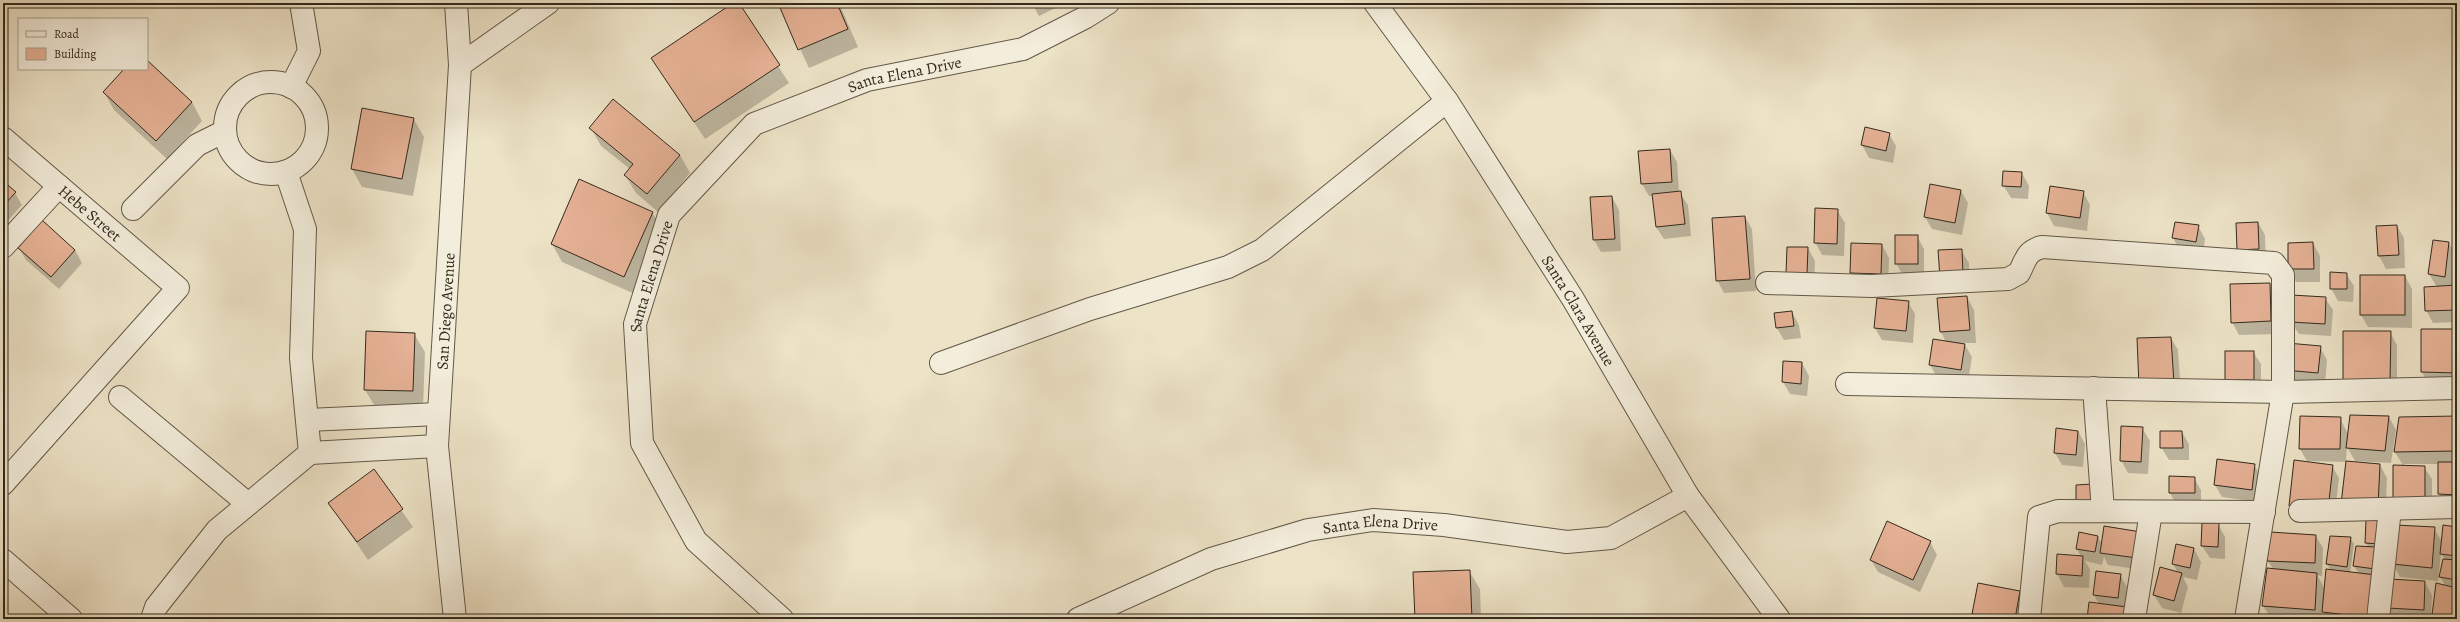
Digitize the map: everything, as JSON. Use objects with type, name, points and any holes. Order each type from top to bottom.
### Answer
[{"type":"street","points":[[291,87],[309,51],[301,3]]},
{"type":"street","name":"San Diego Avenue","points":[[455,619],[437,446],[460,65],[456,3]]},
{"type":"street","points":[[460,65],[548,3]]},
{"type":"street","name":"Santa Elena Drive","points":[[782,619],[696,541],[642,443],[635,324],[669,214],[754,124],[867,80],[1023,49],[1086,18],[1108,3]]},
{"type":"street","name":"Santa Clara Avenue","points":[[1375,3],[1447,101],[1573,299],[1688,496],[1779,619]]},
{"type":"street","points":[[275,83],[291,87],[303,96],[312,108],[317,123],[316,139],[310,153],[300,164],[286,172],[272,174],[258,173],[235,157],[228,145],[225,132],[227,116],[234,101],[245,90],[259,84],[275,83]]},
{"type":"street","points":[[941,364],[1090,309],[1228,267],[1262,250],[1447,101]]},
{"type":"street","points":[[133,209],[197,145],[225,132]]},
{"type":"street","name":"Hebe Street","points":[[3,138],[178,288],[3,484]]},
{"type":"street","points":[[286,172],[305,229],[301,358],[310,453]]},
{"type":"street","points":[[3,247],[59,186]]},
{"type":"street","points":[[1767,283],[1872,286],[2008,279],[2019,273],[2025,258],[2033,249],[2042,247],[2266,261],[2274,263],[2283,275],[2283,392],[2246,619]]},
{"type":"street","points":[[1847,384],[2283,392],[2457,388]]},
{"type":"street","points":[[2094,388],[2103,511]]},
{"type":"street","points":[[120,397],[248,504]]},
{"type":"street","points":[[308,420],[438,414]]},
{"type":"street","points":[[152,619],[156,607],[217,530],[310,453],[437,446]]},
{"type":"street","name":"Santa Elena Drive","points":[[1078,619],[1211,559],[1308,530],[1373,520],[1444,524],[1567,542],[1611,538],[1688,496]]},
{"type":"street","points":[[2300,512],[2457,507]]},
{"type":"street","points":[[2378,619],[2390,509]]},
{"type":"street","points":[[2029,619],[2038,517],[2058,511],[2264,512]]},
{"type":"street","points":[[2134,619],[2151,512]]},
{"type":"street","points":[[3,560],[71,619]]},
{"type":"building","points":[[733,3],[739,3],[780,65],[694,122],[651,58]]},
{"type":"building","points":[[778,3],[837,3],[848,29],[798,50]]},
{"type":"building","points":[[148,61],[192,102],[156,141],[103,92],[123,70],[148,70]]},
{"type":"building","points":[[613,99],[680,155],[647,194],[624,175],[633,164],[589,128]]},
{"type":"building","points":[[362,108],[414,118],[402,179],[351,169]]},
{"type":"building","points":[[1865,127],[1890,133],[1886,151],[1861,145]]},
{"type":"building","points":[[1670,149],[1672,182],[1641,184],[1638,151]]},
{"type":"building","points":[[2003,171],[2022,172],[2021,187],[2002,186]]},
{"type":"building","points":[[579,179],[653,212],[624,277],[551,244]]},
{"type":"building","points":[[3,181],[16,192],[3,206]]},
{"type":"building","points":[[1930,184],[1961,190],[1955,223],[1924,217]]},
{"type":"building","points":[[2050,186],[2084,191],[2080,218],[2046,213]]},
{"type":"building","points":[[1681,191],[1685,224],[1656,227],[1652,194]]},
{"type":"building","points":[[1612,196],[1615,239],[1593,240],[1590,197]]},
{"type":"building","points":[[1815,208],[1838,209],[1837,244],[1814,243]]},
{"type":"building","points":[[1745,216],[1750,279],[1716,281],[1712,218]]},
{"type":"building","points":[[42,220],[75,250],[51,277],[18,248]]},
{"type":"building","points":[[2175,222],[2199,225],[2196,242],[2172,238]]},
{"type":"building","points":[[2258,222],[2259,249],[2237,250],[2236,223]]},
{"type":"building","points":[[2397,225],[2399,255],[2378,256],[2376,226]]},
{"type":"building","points":[[1895,235],[1918,235],[1918,264],[1895,264]]},
{"type":"building","points":[[2433,240],[2449,242],[2445,277],[2428,274]]},
{"type":"building","points":[[2313,242],[2314,269],[2288,269],[2288,243]]},
{"type":"building","points":[[1851,243],[1882,244],[1881,274],[1850,273]]},
{"type":"building","points":[[1787,247],[1808,247],[1807,274],[1786,273]]},
{"type":"building","points":[[1962,249],[1963,276],[1940,278],[1938,250]]},
{"type":"building","points":[[2330,272],[2347,273],[2347,289],[2330,289]]},
{"type":"building","points":[[2360,275],[2405,275],[2405,315],[2360,315]]},
{"type":"building","points":[[2270,283],[2271,321],[2231,323],[2230,284]]},
{"type":"building","points":[[2457,285],[2457,310],[2425,311],[2424,287]]},
{"type":"building","points":[[2291,295],[2326,297],[2325,324],[2290,322]]},
{"type":"building","points":[[1967,296],[1970,330],[1940,332],[1937,298]]},
{"type":"building","points":[[1877,298],[1909,301],[1906,331],[1874,328]]},
{"type":"building","points":[[1792,311],[1794,326],[1776,328],[1774,313]]},
{"type":"building","points":[[2421,329],[2457,329],[2457,373],[2421,372]]},
{"type":"building","points":[[366,331],[415,333],[413,391],[364,390]]},
{"type":"building","points":[[2343,331],[2391,331],[2390,381],[2343,380]]},
{"type":"building","points":[[2171,337],[2174,384],[2139,386],[2137,338]]},
{"type":"building","points":[[1933,339],[1965,344],[1961,370],[1929,365]]},
{"type":"building","points":[[2287,343],[2321,346],[2318,373],[2284,370]]},
{"type":"building","points":[[2225,351],[2254,351],[2254,380],[2225,380]]},
{"type":"building","points":[[1783,361],[1802,362],[1801,384],[1782,382]]},
{"type":"building","points":[[2350,415],[2389,416],[2385,451],[2346,448]]},
{"type":"building","points":[[2300,416],[2341,417],[2340,449],[2299,449]]},
{"type":"building","points":[[2457,416],[2457,451],[2394,452],[2399,417]]},
{"type":"building","points":[[2121,426],[2143,427],[2141,462],[2120,461]]},
{"type":"building","points":[[2056,428],[2078,431],[2076,455],[2054,453]]},
{"type":"building","points":[[2160,431],[2182,431],[2183,448],[2160,448]]},
{"type":"building","points":[[2217,459],[2255,464],[2252,490],[2214,485]]},
{"type":"building","points":[[2294,460],[2333,465],[2328,510],[2289,506]]},
{"type":"building","points":[[2346,461],[2380,464],[2378,507],[2341,504]]},
{"type":"building","points":[[2438,462],[2457,462],[2457,495],[2438,494]]},
{"type":"building","points":[[2393,465],[2425,466],[2425,501],[2393,499]]},
{"type":"building","points":[[374,469],[403,509],[357,542],[328,503]]},
{"type":"building","points":[[2169,476],[2195,477],[2195,493],[2169,493]]},
{"type":"building","points":[[2093,484],[2094,506],[2076,507],[2076,485]]},
{"type":"building","points":[[2382,517],[2380,544],[2365,543],[2366,520]]},
{"type":"building","points":[[1887,521],[1931,541],[1913,580],[1870,560]]},
{"type":"building","points":[[2202,523],[2219,523],[2218,547],[2201,546]]},
{"type":"building","points":[[2395,525],[2435,527],[2432,568],[2392,564]]},
{"type":"building","points":[[2443,525],[2457,527],[2457,556],[2440,554]]},
{"type":"building","points":[[2104,526],[2141,532],[2137,558],[2100,553]]},
{"type":"building","points":[[2079,532],[2098,536],[2095,552],[2076,549]]},
{"type":"building","points":[[2270,532],[2316,535],[2315,563],[2267,561]]},
{"type":"building","points":[[2330,536],[2351,537],[2347,567],[2326,564]]},
{"type":"building","points":[[2176,544],[2194,548],[2190,568],[2172,564]]},
{"type":"building","points":[[2356,546],[2377,547],[2375,569],[2353,566]]},
{"type":"building","points":[[2057,554],[2083,556],[2082,576],[2056,574]]},
{"type":"building","points":[[2443,559],[2457,560],[2457,580],[2439,577]]},
{"type":"building","points":[[2160,567],[2182,573],[2174,601],[2153,595]]},
{"type":"building","points":[[2267,568],[2317,573],[2315,610],[2262,606]]},
{"type":"building","points":[[2326,569],[2376,575],[2373,618],[2322,612]]},
{"type":"building","points":[[1470,570],[1472,619],[1415,619],[1413,572]]},
{"type":"building","points":[[2096,571],[2121,574],[2118,598],[2093,595]]},
{"type":"building","points":[[2389,579],[2425,581],[2424,610],[2387,608]]},
{"type":"building","points":[[1978,583],[2020,591],[2015,619],[1998,619],[1972,614]]},
{"type":"building","points":[[2436,583],[2457,588],[2457,619],[2432,615]]},
{"type":"building","points":[[2089,602],[2127,607],[2126,619],[2087,619]]}]
